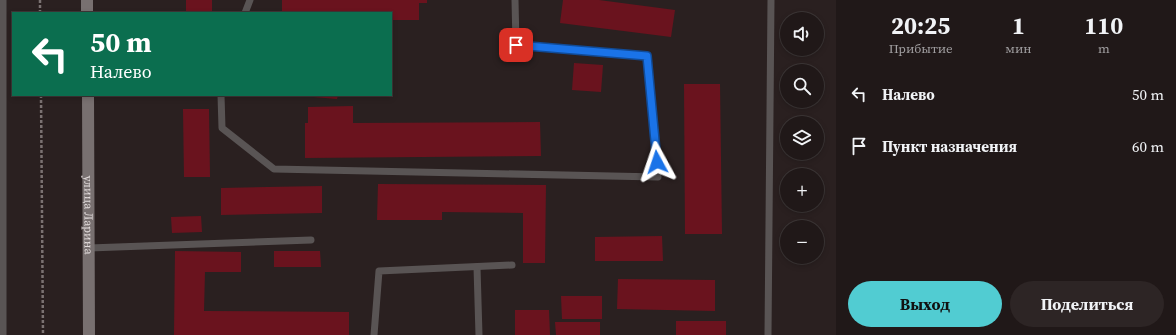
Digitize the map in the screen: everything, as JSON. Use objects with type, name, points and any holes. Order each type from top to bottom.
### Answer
[{"type":"street","points":[[87,0],[87,12]]},
{"type":"street","name":"улица Ларина","points":[[88,96],[89,335]]},
{"type":"lane","points":[[3,0],[3,335]]},
{"type":"lane","points":[[245,12],[250,0]]},
{"type":"lane","points":[[222,96],[222,128],[274,169],[658,176],[647,56],[516,45],[515,0]]},
{"type":"lane","points":[[768,335],[771,0]]},
{"type":"lane","points":[[89,248],[311,240]]},
{"type":"lane","points":[[374,335],[380,271],[512,265]]},
{"type":"lane","points":[[477,267],[479,335]]},
{"type":"path","points":[[40,0],[40,12]]},
{"type":"path","points":[[41,96],[43,335]]},
{"type":"building","points":[[186,0],[212,0],[212,12],[186,12]]},
{"type":"building","points":[[282,0],[427,0],[427,3],[419,3],[419,20],[392,20],[392,12],[282,12]]},
{"type":"building","points":[[563,0],[599,0],[675,10],[671,37],[560,23]]},
{"type":"building","points":[[574,63],[603,65],[601,92],[572,90]]},
{"type":"building","points":[[684,84],[720,84],[722,234],[685,234]]},
{"type":"building","points":[[314,96],[338,96],[337,99]]},
{"type":"building","points":[[353,106],[353,123],[540,122],[541,156],[305,158],[305,123],[308,123],[308,107]]},
{"type":"building","points":[[183,109],[209,109],[210,177],[184,177]]},
{"type":"building","points":[[378,184],[546,185],[545,263],[523,263],[523,213],[442,212],[442,220],[377,220]]},
{"type":"building","points":[[322,186],[322,213],[221,215],[221,188]]},
{"type":"building","points":[[201,216],[202,232],[172,233],[171,217]]},
{"type":"building","points":[[662,236],[663,261],[595,261],[595,237]]},
{"type":"building","points":[[175,251],[241,252],[241,272],[205,272],[204,311],[349,312],[349,335],[174,335]]},
{"type":"building","points":[[274,251],[320,251],[321,267],[274,267]]},
{"type":"building","points":[[618,279],[715,280],[715,311],[617,309]]},
{"type":"building","points":[[561,296],[602,296],[602,319],[562,319]]},
{"type":"building","points":[[515,310],[549,310],[550,335],[515,335]]},
{"type":"building","points":[[676,321],[726,321],[726,335],[676,335]]},
{"type":"building","points":[[555,322],[600,322],[600,335],[556,335]]},
{"type":"route","points":[[516,45],[647,56],[657,162]]}]
